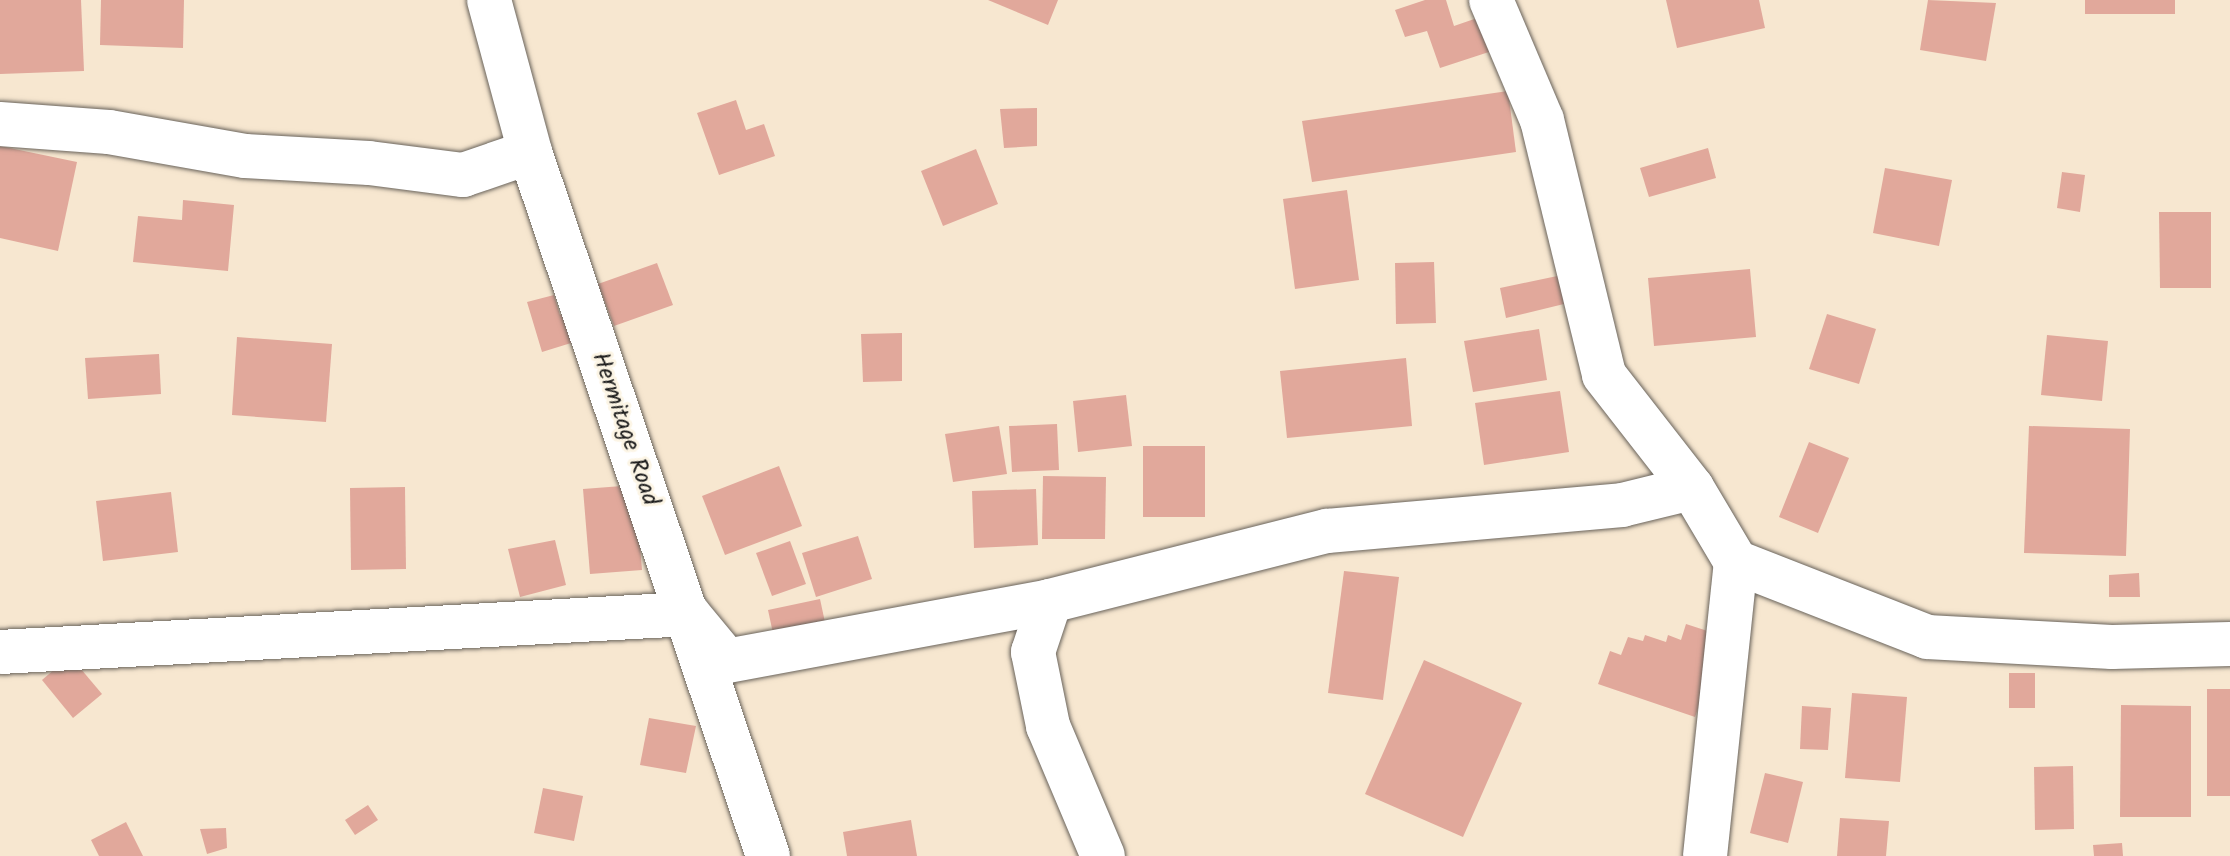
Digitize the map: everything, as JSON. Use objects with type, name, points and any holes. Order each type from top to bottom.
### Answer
[{"type":"street","name":"Hermitage Road","points":[[489,0],[530,152],[768,856]]},
{"type":"street","points":[[1491,0],[1542,120],[1604,375],[1692,488],[1736,562],[1705,856]]},
{"type":"street","points":[[0,124],[109,132],[245,156],[369,163],[463,175],[530,152]]},
{"type":"street","points":[[0,652],[688,614],[727,661],[1050,601],[1327,531],[1622,505],[1692,488]]},
{"type":"street","points":[[1736,562],[1927,637],[2112,647],[2230,644]]},
{"type":"street","points":[[1050,601],[1033,652],[1048,726],[1103,856]]},
{"type":"building","points":[[0,0],[81,0],[84,71],[0,74]]},
{"type":"building","points":[[101,0],[184,0],[183,48],[100,45]]},
{"type":"building","points":[[988,0],[1058,0],[1048,25]]},
{"type":"building","points":[[1425,0],[1446,0],[1454,26],[1483,16],[1495,50],[1440,68],[1427,31],[1405,37],[1395,10]]},
{"type":"building","points":[[1666,0],[1759,0],[1765,28],[1677,48]]},
{"type":"building","points":[[1928,0],[1996,3],[1986,61],[1920,50]]},
{"type":"building","points":[[2085,0],[2175,0],[2175,14],[2085,14]]},
{"type":"building","points":[[1508,91],[1516,152],[1312,182],[1302,121]]},
{"type":"building","points":[[736,100],[746,130],[764,124],[775,156],[719,175],[697,113]]},
{"type":"building","points":[[1037,108],[1037,146],[1004,148],[1000,109]]},
{"type":"building","points":[[0,146],[77,162],[58,251],[0,238]]},
{"type":"building","points":[[1708,148],[1716,178],[1649,197],[1640,168]]},
{"type":"building","points":[[976,149],[998,204],[943,226],[921,171]]},
{"type":"building","points":[[1885,168],[1952,180],[1939,246],[1873,233]]},
{"type":"building","points":[[2062,172],[2085,175],[2080,212],[2057,208]]},
{"type":"building","points":[[1347,190],[1359,280],[1295,289],[1283,199]]},
{"type":"building","points":[[183,200],[234,205],[228,271],[133,262],[138,216],[182,220]]},
{"type":"building","points":[[2159,212],[2211,212],[2211,288],[2160,288]]},
{"type":"building","points":[[1434,262],[1436,323],[1396,324],[1395,263]]},
{"type":"building","points":[[657,263],[673,305],[614,326],[598,284]]},
{"type":"building","points":[[1750,269],[1756,337],[1654,346],[1648,278]]},
{"type":"building","points":[[1562,275],[1568,303],[1506,318],[1500,288]]},
{"type":"building","points":[[554,295],[560,315],[576,310],[584,339],[542,352],[527,302]]},
{"type":"building","points":[[1827,314],[1876,329],[1859,384],[1809,369]]},
{"type":"building","points":[[1539,329],[1547,380],[1473,392],[1464,341]]},
{"type":"building","points":[[902,333],[902,381],[863,382],[861,334]]},
{"type":"building","points":[[2047,335],[2108,341],[2102,401],[2041,395]]},
{"type":"building","points":[[237,337],[332,344],[326,422],[232,415]]},
{"type":"building","points":[[159,354],[161,394],[88,399],[85,358]]},
{"type":"building","points":[[1406,358],[1412,426],[1287,438],[1280,371]]},
{"type":"building","points":[[1560,391],[1569,452],[1484,465],[1475,403]]},
{"type":"building","points":[[1126,395],[1132,446],[1078,452],[1073,401]]},
{"type":"building","points":[[1057,424],[1059,470],[1012,472],[1009,426]]},
{"type":"building","points":[[999,426],[1007,474],[953,482],[945,434]]},
{"type":"building","points":[[2029,426],[2130,429],[2126,556],[2024,553]]},
{"type":"building","points":[[1809,442],[1849,458],[1818,533],[1779,517]]},
{"type":"building","points":[[1143,446],[1205,446],[1205,517],[1143,517]]},
{"type":"building","points":[[779,466],[802,526],[725,555],[702,496]]},
{"type":"building","points":[[1043,476],[1106,477],[1105,539],[1042,539]]},
{"type":"building","points":[[635,485],[642,570],[590,574],[583,489]]},
{"type":"building","points":[[405,487],[406,569],[351,570],[350,488]]},
{"type":"building","points":[[1036,489],[1038,545],[974,548],[972,491]]},
{"type":"building","points":[[171,492],[178,552],[103,561],[96,501]]},
{"type":"building","points":[[858,536],[872,579],[816,597],[802,553]]},
{"type":"building","points":[[555,540],[566,585],[520,597],[508,549]]},
{"type":"building","points":[[790,541],[806,584],[772,596],[756,553]]},
{"type":"building","points":[[1344,571],[1399,577],[1383,700],[1328,693]]},
{"type":"building","points":[[2139,573],[2140,597],[2109,597],[2109,575]]},
{"type":"building","points":[[820,599],[826,627],[774,638],[768,610]]},
{"type":"building","points":[[1686,624],[1723,636],[1695,717],[1598,684],[1610,651],[1621,655],[1628,637],[1643,641],[1645,635],[1666,642],[1668,635],[1681,640]]},
{"type":"building","points":[[70,656],[102,694],[73,718],[42,680]]},
{"type":"building","points":[[1424,660],[1522,703],[1463,837],[1365,794]]},
{"type":"building","points":[[2009,673],[2035,673],[2035,708],[2009,708]]},
{"type":"building","points":[[2207,689],[2230,689],[2230,796],[2207,796]]},
{"type":"building","points":[[1852,693],[1907,697],[1900,782],[1845,778]]},
{"type":"building","points":[[2121,705],[2191,706],[2191,817],[2120,817]]},
{"type":"building","points":[[1802,706],[1831,708],[1828,750],[1800,749]]},
{"type":"building","points":[[649,718],[696,726],[686,773],[640,765]]},
{"type":"building","points":[[2073,766],[2074,829],[2035,830],[2034,767]]},
{"type":"building","points":[[1765,773],[1803,782],[1788,843],[1750,833]]},
{"type":"building","points":[[543,788],[583,796],[574,841],[534,833]]},
{"type":"building","points":[[368,805],[378,820],[355,835],[345,820]]},
{"type":"building","points":[[1840,818],[1889,821],[1886,856],[1837,856]]},
{"type":"building","points":[[911,820],[917,856],[847,856],[843,832]]},
{"type":"building","points":[[126,822],[143,856],[99,856],[91,840]]},
{"type":"building","points":[[226,828],[227,848],[207,854],[200,829]]},
{"type":"building","points":[[2122,843],[2123,856],[2094,856],[2093,845]]}]
